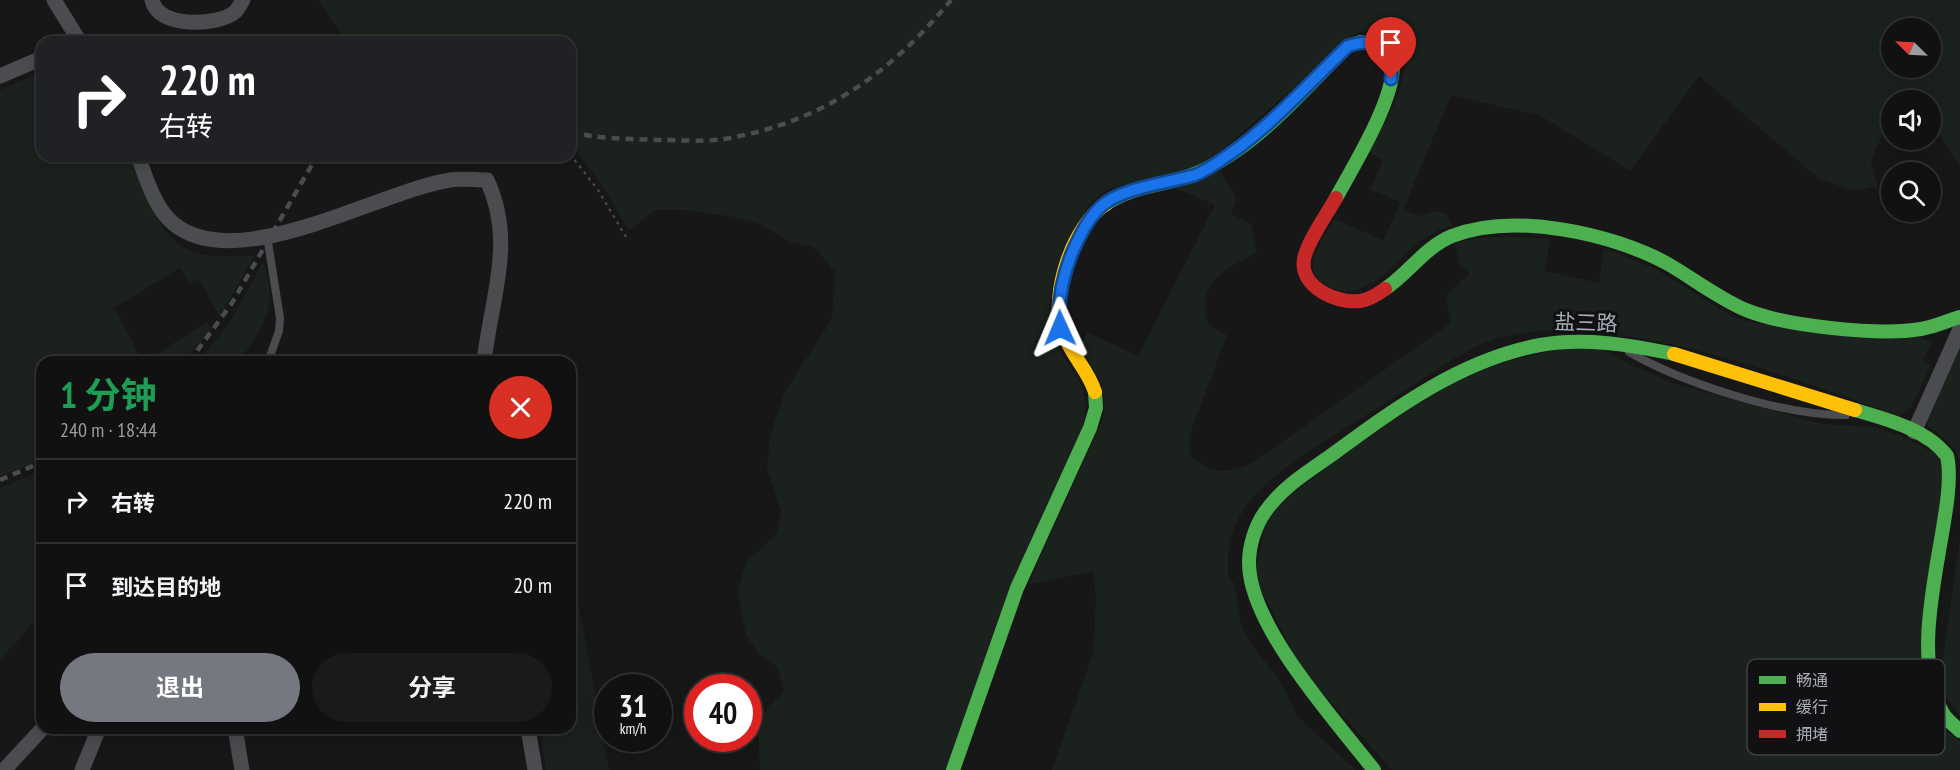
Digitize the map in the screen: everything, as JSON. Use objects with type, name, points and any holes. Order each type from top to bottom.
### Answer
[{"type":"street","points":[[54,0],[73,36]]},
{"type":"street","points":[[152,0],[162,15],[178,23],[207,21],[234,12],[243,0]]},
{"type":"street","points":[[953,770],[1016,592],[1068,484],[1096,408],[1096,394],[1091,380],[1060,328],[1058,311],[1061,288],[1078,240],[1091,218],[1105,203],[1119,196],[1198,174],[1226,157],[1253,137],[1348,46],[1361,42],[1382,46],[1389,53],[1393,63],[1391,79],[1378,116],[1304,257],[1302,270],[1308,282],[1320,291],[1356,301],[1373,298],[1390,288],[1426,252],[1444,239],[1467,231],[1522,227],[1594,236],[1621,243],[1667,264],[1735,305],[1783,321],[1906,331],[1924,329],[1960,317]]},
{"type":"street","points":[[0,76],[36,61]]},
{"type":"street","points":[[141,162],[163,213],[185,232],[216,241],[267,236],[312,225],[414,189],[452,179],[487,180],[497,202],[502,229],[501,258],[485,356]]},
{"type":"street","points":[[1914,432],[1960,329]]},
{"type":"street","name":"盐三路","points":[[1374,770],[1284,653],[1256,602],[1249,577],[1249,554],[1261,516],[1286,488],[1421,394],[1474,364],[1517,348],[1540,343],[1586,340],[1612,342],[1733,371],[1914,432],[1945,454],[1958,479],[1958,508],[1933,659]]},
{"type":"street","name":"盐三路","points":[[1945,718],[1960,731]]},
{"type":"street","points":[[4,770],[37,734]]},
{"type":"street","points":[[82,770],[97,734]]},
{"type":"street","points":[[236,734],[242,770]]},
{"type":"street","points":[[529,734],[535,770]]},
{"type":"lane","points":[[267,236],[280,318],[279,331],[270,356]]},
{"type":"lane","points":[[1612,342],[1671,374],[1701,384],[1801,412],[1821,415],[1861,413]]},
{"type":"path","points":[[576,162],[598,190],[626,237]]},
{"type":"shaded area","points":[[318,0],[1960,0],[1960,166],[1941,138],[1941,90],[1881,90],[1881,138],[1871,162],[1878,187],[1852,190],[1819,179],[1699,76],[1630,171],[1541,116],[1451,95],[1403,210],[1419,216],[1434,211],[1446,214],[1452,225],[1423,239],[1375,281],[1362,288],[1348,291],[1334,289],[1319,280],[1314,273],[1313,266],[1317,249],[1335,219],[1383,240],[1401,202],[1370,190],[1383,160],[1369,152],[1399,92],[1404,58],[1399,45],[1387,35],[1370,31],[1352,35],[1259,118],[1199,164],[1116,187],[1096,198],[1076,227],[1064,252],[1051,292],[1052,329],[1059,348],[1082,387],[1085,398],[1083,427],[947,770],[760,770],[762,721],[767,708],[784,691],[777,666],[759,654],[747,637],[737,590],[747,561],[777,534],[781,511],[767,468],[770,436],[785,391],[832,319],[835,272],[814,247],[790,242],[760,224],[734,217],[686,210],[655,210],[629,231],[598,179],[576,152],[576,36],[342,36]]},
{"type":"shaded area","points":[[36,75],[36,162],[134,162],[160,222],[170,237],[183,247],[201,253],[224,256],[255,255],[220,317],[199,279],[190,283],[180,268],[114,308],[140,356],[36,356],[36,462],[0,476],[0,90]]},
{"type":"shaded area","points":[[1220,171],[1237,199],[1231,214],[1251,224],[1257,253],[1241,260],[1218,277],[1207,292],[1205,301],[1208,325],[1227,335],[1190,434],[1190,455],[1205,467],[1219,471],[1252,463],[1451,323],[1446,296],[1470,273],[1459,263],[1455,243],[1479,238],[1550,239],[1545,271],[1599,283],[1604,248],[1656,269],[1733,317],[1762,324],[1914,335],[1932,343],[1923,360],[1931,365],[1911,408],[1899,416],[1748,365],[1691,349],[1634,337],[1578,331],[1527,333],[1475,347],[1289,465],[1259,491],[1246,507],[1236,523],[1230,542],[1228,574],[1235,585],[1241,624],[1250,642],[1281,682],[1297,716],[1356,770],[1052,770],[1093,653],[1096,599],[1093,572],[1028,584],[1102,421],[1103,390],[1080,348],[1087,332],[1138,356],[1215,205],[1173,187]]},
{"type":"shaded area","points":[[263,262],[269,283],[270,300],[265,319],[256,337],[242,356],[203,356],[230,322]]},
{"type":"shaded area","points":[[207,322],[212,328],[189,356],[153,356]]},
{"type":"shaded area","points":[[1960,347],[1960,461],[1951,446],[1928,426],[1926,416]]},
{"type":"shaded area","points":[[1560,349],[1603,349],[1625,362],[1673,383],[1822,424],[1874,427],[1899,435],[1938,455],[1953,487],[1924,659],[1747,659],[1747,755],[1945,755],[1945,730],[1960,741],[1960,770],[1392,770],[1302,671],[1254,576],[1265,525],[1282,500],[1412,407],[1462,379],[1494,366]]},
{"type":"shaded area","points":[[36,473],[36,620],[0,660],[0,488]]},
{"type":"shaded area","points":[[1960,538],[1960,716],[1947,697],[1945,659],[1943,659]]},
{"type":"shaded area","points":[[576,589],[594,688],[594,752],[606,752],[609,770],[546,770],[541,734],[576,734]]},
{"type":"railway","points":[[576,133],[615,138],[709,140],[759,131],[792,121],[822,108],[878,72],[928,27],[951,0]]},
{"type":"railway","points":[[193,356],[232,303],[314,162]]},
{"type":"railway","points":[[0,480],[36,465]]},
{"type":"traffic: fast","points":[[1106,204],[1127,193],[1186,177],[1219,162],[1278,117],[1348,46],[1361,42],[1382,46],[1393,63],[1387,97],[1362,151],[1336,198]]},
{"type":"traffic: fast","points":[[1385,289],[1425,253],[1452,236],[1476,229],[1532,226],[1562,229],[1619,243],[1668,264],[1746,310],[1784,321],[1832,328],[1903,331],[1926,328],[1960,317]]},
{"type":"traffic: fast","points":[[1374,770],[1297,672],[1263,615],[1253,588],[1249,563],[1253,536],[1265,512],[1296,480],[1381,419],[1431,388],[1483,362],[1540,345],[1573,342],[1624,345],[1674,354]]},
{"type":"traffic: fast","points":[[953,770],[1017,588],[1090,428],[1096,408],[1095,392]]},
{"type":"traffic: fast","points":[[1855,410],[1905,426],[1928,439],[1947,456],[1949,480],[1929,617],[1929,659]]},
{"type":"traffic: fast","points":[[1945,716],[1960,731]]},
{"type":"traffic: slow","points":[[1095,392],[1065,338],[1059,315],[1059,298],[1062,279],[1074,243],[1094,214],[1106,204]]},
{"type":"traffic: slow","points":[[1674,354],[1855,410]]},
{"type":"traffic: jam","points":[[1336,198],[1306,252],[1304,269],[1307,278],[1322,292],[1341,300],[1360,301],[1385,289]]},
{"type":"route","points":[[1060,328],[1058,311],[1061,288],[1068,264],[1091,218],[1105,203],[1119,196],[1198,174],[1226,157],[1253,137],[1348,46],[1361,42],[1371,42],[1382,46],[1389,53],[1393,63],[1391,79]]}]
